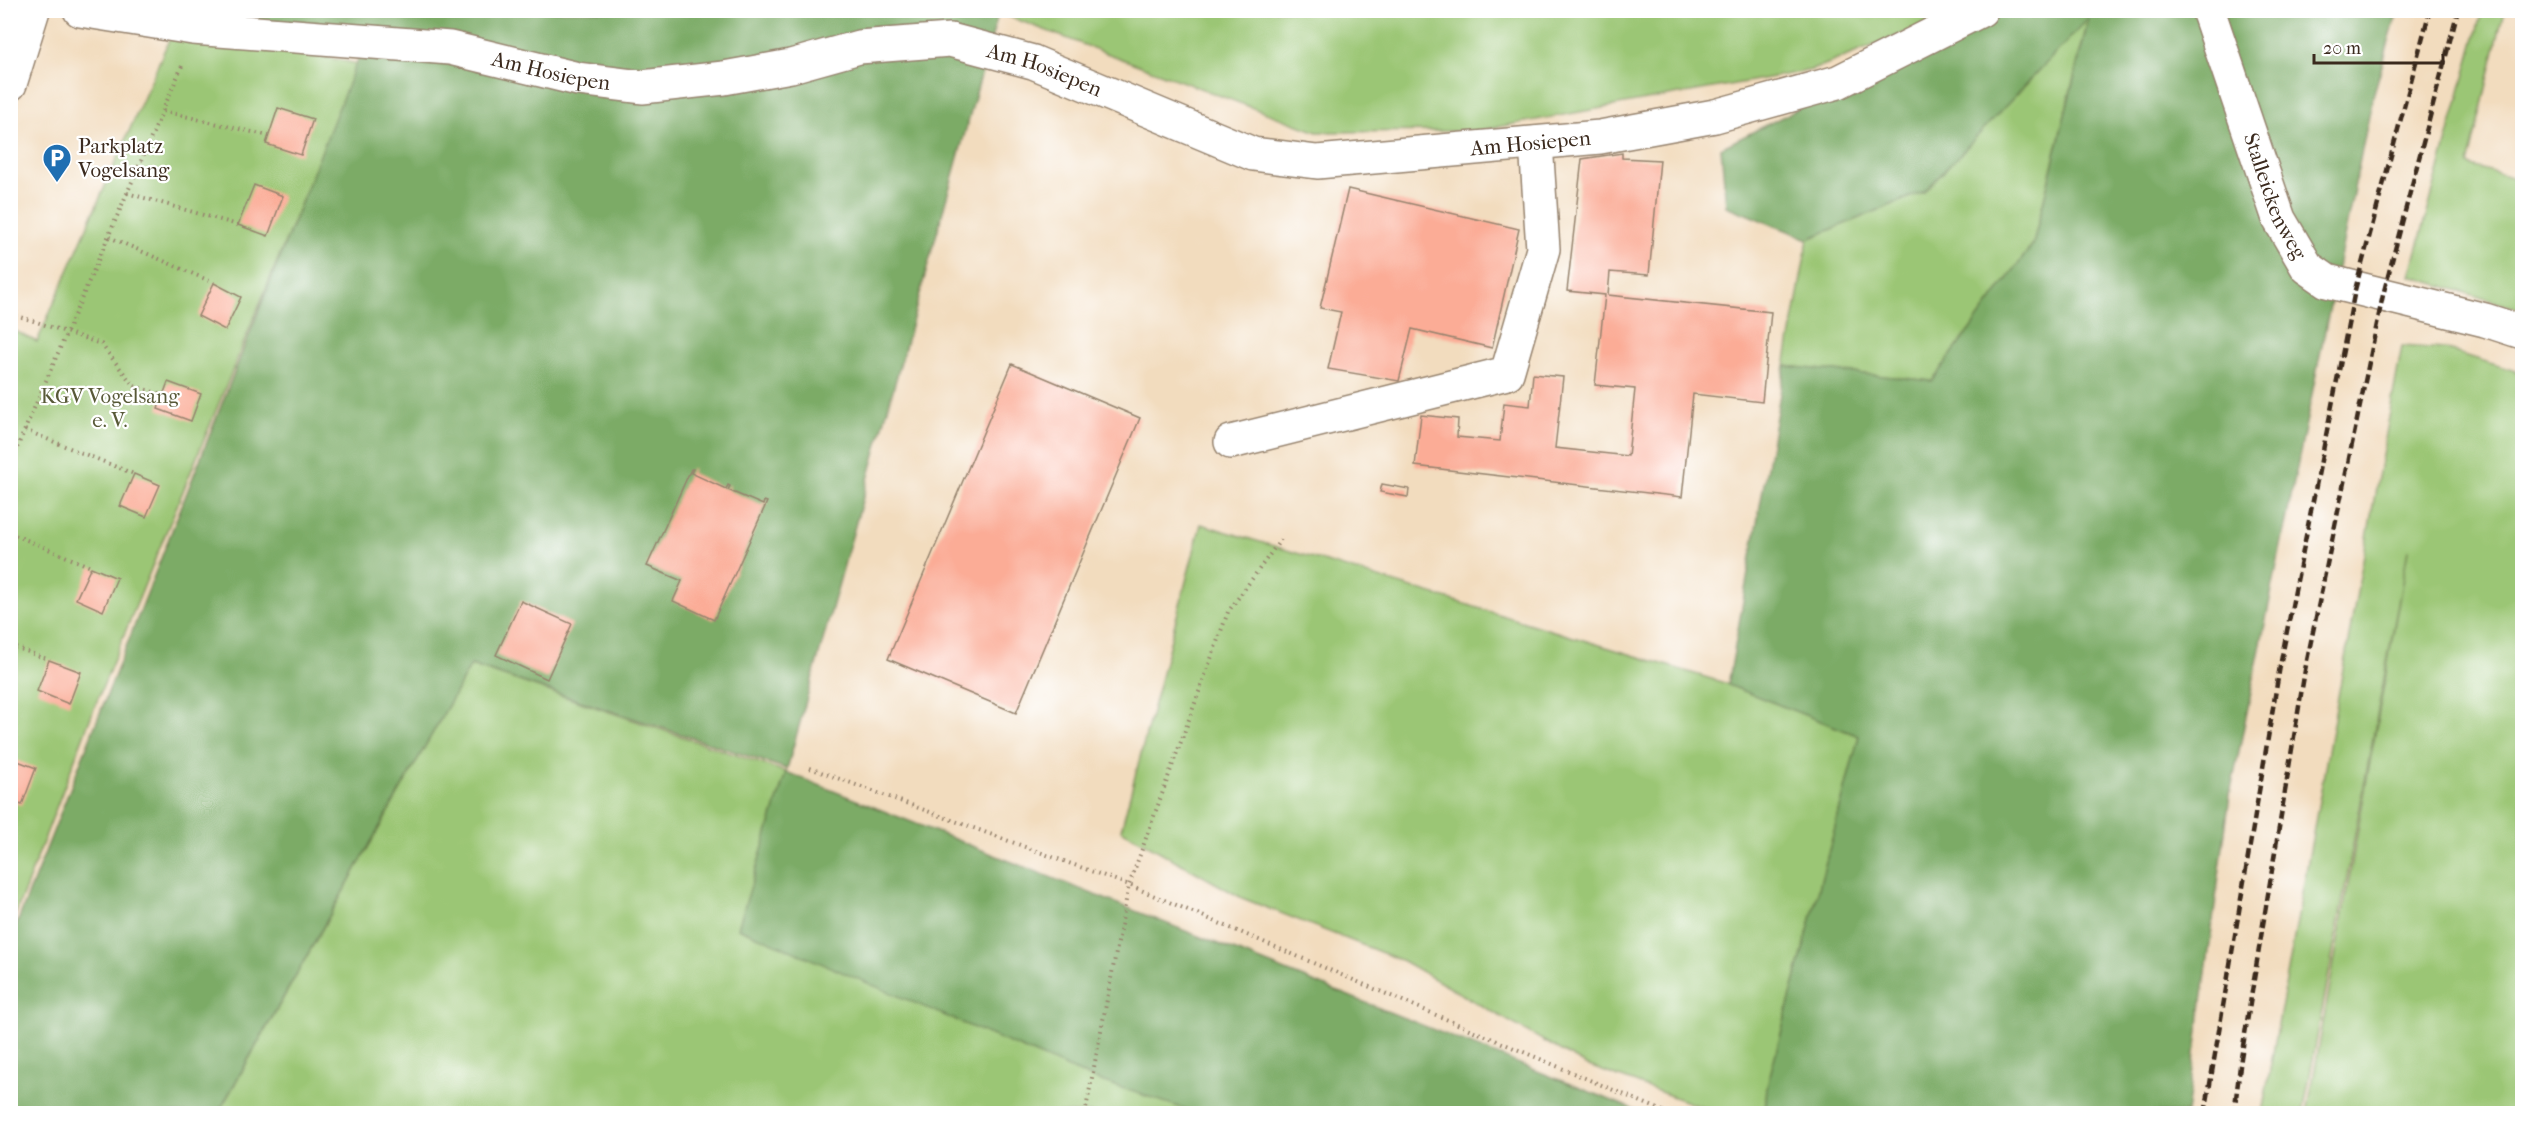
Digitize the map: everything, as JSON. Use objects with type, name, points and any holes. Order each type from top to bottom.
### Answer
[{"type":"street","points":[[10,84],[33,10]]},
{"type":"street","name":"Am Hosiepen","points":[[80,10],[193,28],[450,48],[578,79],[642,87],[724,78],[780,68],[859,46],[950,39],[1033,62],[1253,154],[1317,162],[1600,137],[1715,116],[1838,82],[1981,10]]},
{"type":"street","name":"Stalleickenweg","points":[[2208,10],[2279,219],[2307,267],[2327,281],[2485,320],[2523,332]]},
{"type":"street","points":[[1231,442],[1507,373],[1543,249],[1536,143]]},
{"type":"path","points":[[10,464],[182,67],[193,28]]},
{"type":"path","points":[[162,111],[269,136]]},
{"type":"path","points":[[127,193],[238,225]]},
{"type":"path","points":[[109,237],[214,283]]},
{"type":"path","points":[[10,313],[101,344],[134,386],[164,395]]},
{"type":"path","points":[[25,430],[134,474]]},
{"type":"path","points":[[10,533],[91,567]]},
{"type":"path","points":[[1085,1113],[1129,885],[1228,612],[1281,539]]},
{"type":"path","points":[[10,645],[49,660]]},
{"type":"path","points":[[810,768],[1129,885],[1670,1113]]},
{"type":"green space","points":[[999,10],[1960,11],[1812,70],[1475,131],[1317,132],[999,13]]},
{"type":"green space","points":[[206,11],[999,11],[787,769],[471,665],[218,1113],[11,1113],[10,941],[365,41]]},
{"type":"green space","points":[[1991,11],[2398,11],[2373,96],[2230,795],[2187,1113],[1765,1113],[1767,1087],[1859,736],[1728,685],[1785,366],[1932,381],[2033,244],[2089,18],[1925,191],[1808,239],[1726,206],[1721,148]]},
{"type":"green space","points":[[2482,11],[2504,11],[2468,165],[2522,180],[2522,310],[2410,276]]},
{"type":"green space","points":[[2089,16],[2033,244],[1932,381],[1785,366],[1808,239],[1925,191]]},
{"type":"green space","name":"KGV Vogelsang e. V.","points":[[171,35],[308,53],[358,64],[97,701],[11,926],[11,329],[37,342]]},
{"type":"green space","points":[[2402,346],[2445,349],[2522,373],[2522,1113],[2307,1113],[2408,550],[2303,1113],[2262,1113]]},
{"type":"green space","points":[[1201,524],[1728,684],[1859,736],[1767,1087],[1765,1113],[1718,1113],[1586,1065],[1403,961],[1242,898],[1121,830]]},
{"type":"green space","points":[[471,665],[786,772],[739,928],[1196,1113],[218,1114]]},
{"type":"green space","points":[[786,772],[1643,1113],[1197,1113],[1092,1078],[738,928]]},
{"type":"building","points":[[278,108],[313,119],[301,155],[266,144]]},
{"type":"building","points":[[1622,153],[1622,158],[1660,160],[1649,275],[1610,272],[1608,295],[1771,312],[1762,402],[1693,394],[1682,497],[1415,466],[1421,415],[1458,419],[1457,437],[1500,441],[1504,403],[1530,406],[1533,374],[1563,377],[1555,448],[1628,456],[1635,389],[1595,385],[1605,295],[1567,291],[1582,159]]},
{"type":"building","points":[[254,185],[283,196],[268,236],[238,225]]},
{"type":"building","points":[[1348,189],[1519,229],[1492,348],[1412,329],[1399,381],[1328,369],[1341,312],[1320,308]]},
{"type":"building","points":[[214,283],[241,297],[225,330],[198,316]]},
{"type":"building","points":[[1012,364],[1140,418],[1016,713],[888,659]]},
{"type":"building","points":[[168,382],[201,394],[191,421],[158,409]]},
{"type":"building","points":[[691,469],[693,469],[691,473],[726,489],[728,485],[730,486],[728,490],[763,505],[764,501],[767,502],[714,620],[673,601],[682,581],[647,566]]},
{"type":"building","points":[[134,474],[160,485],[146,517],[120,506]]},
{"type":"building","points":[[1382,484],[1409,489],[1408,497],[1380,492]]},
{"type":"building","points":[[91,567],[117,578],[103,611],[76,599]]},
{"type":"building","points":[[521,601],[572,624],[547,679],[496,655]]},
{"type":"building","points":[[49,660],[81,672],[69,704],[37,691]]},
{"type":"building","points":[[10,758],[36,768],[22,805],[10,801]]},
{"type":"railway","points":[[2205,1114],[2280,666],[2355,290],[2430,10]]},
{"type":"railway","points":[[2234,1114],[2241,1058],[2305,670],[2383,295],[2458,10]]},
{"type":"place","name":"Parkplatz Vogelsang","points":[[57,184]]}]
